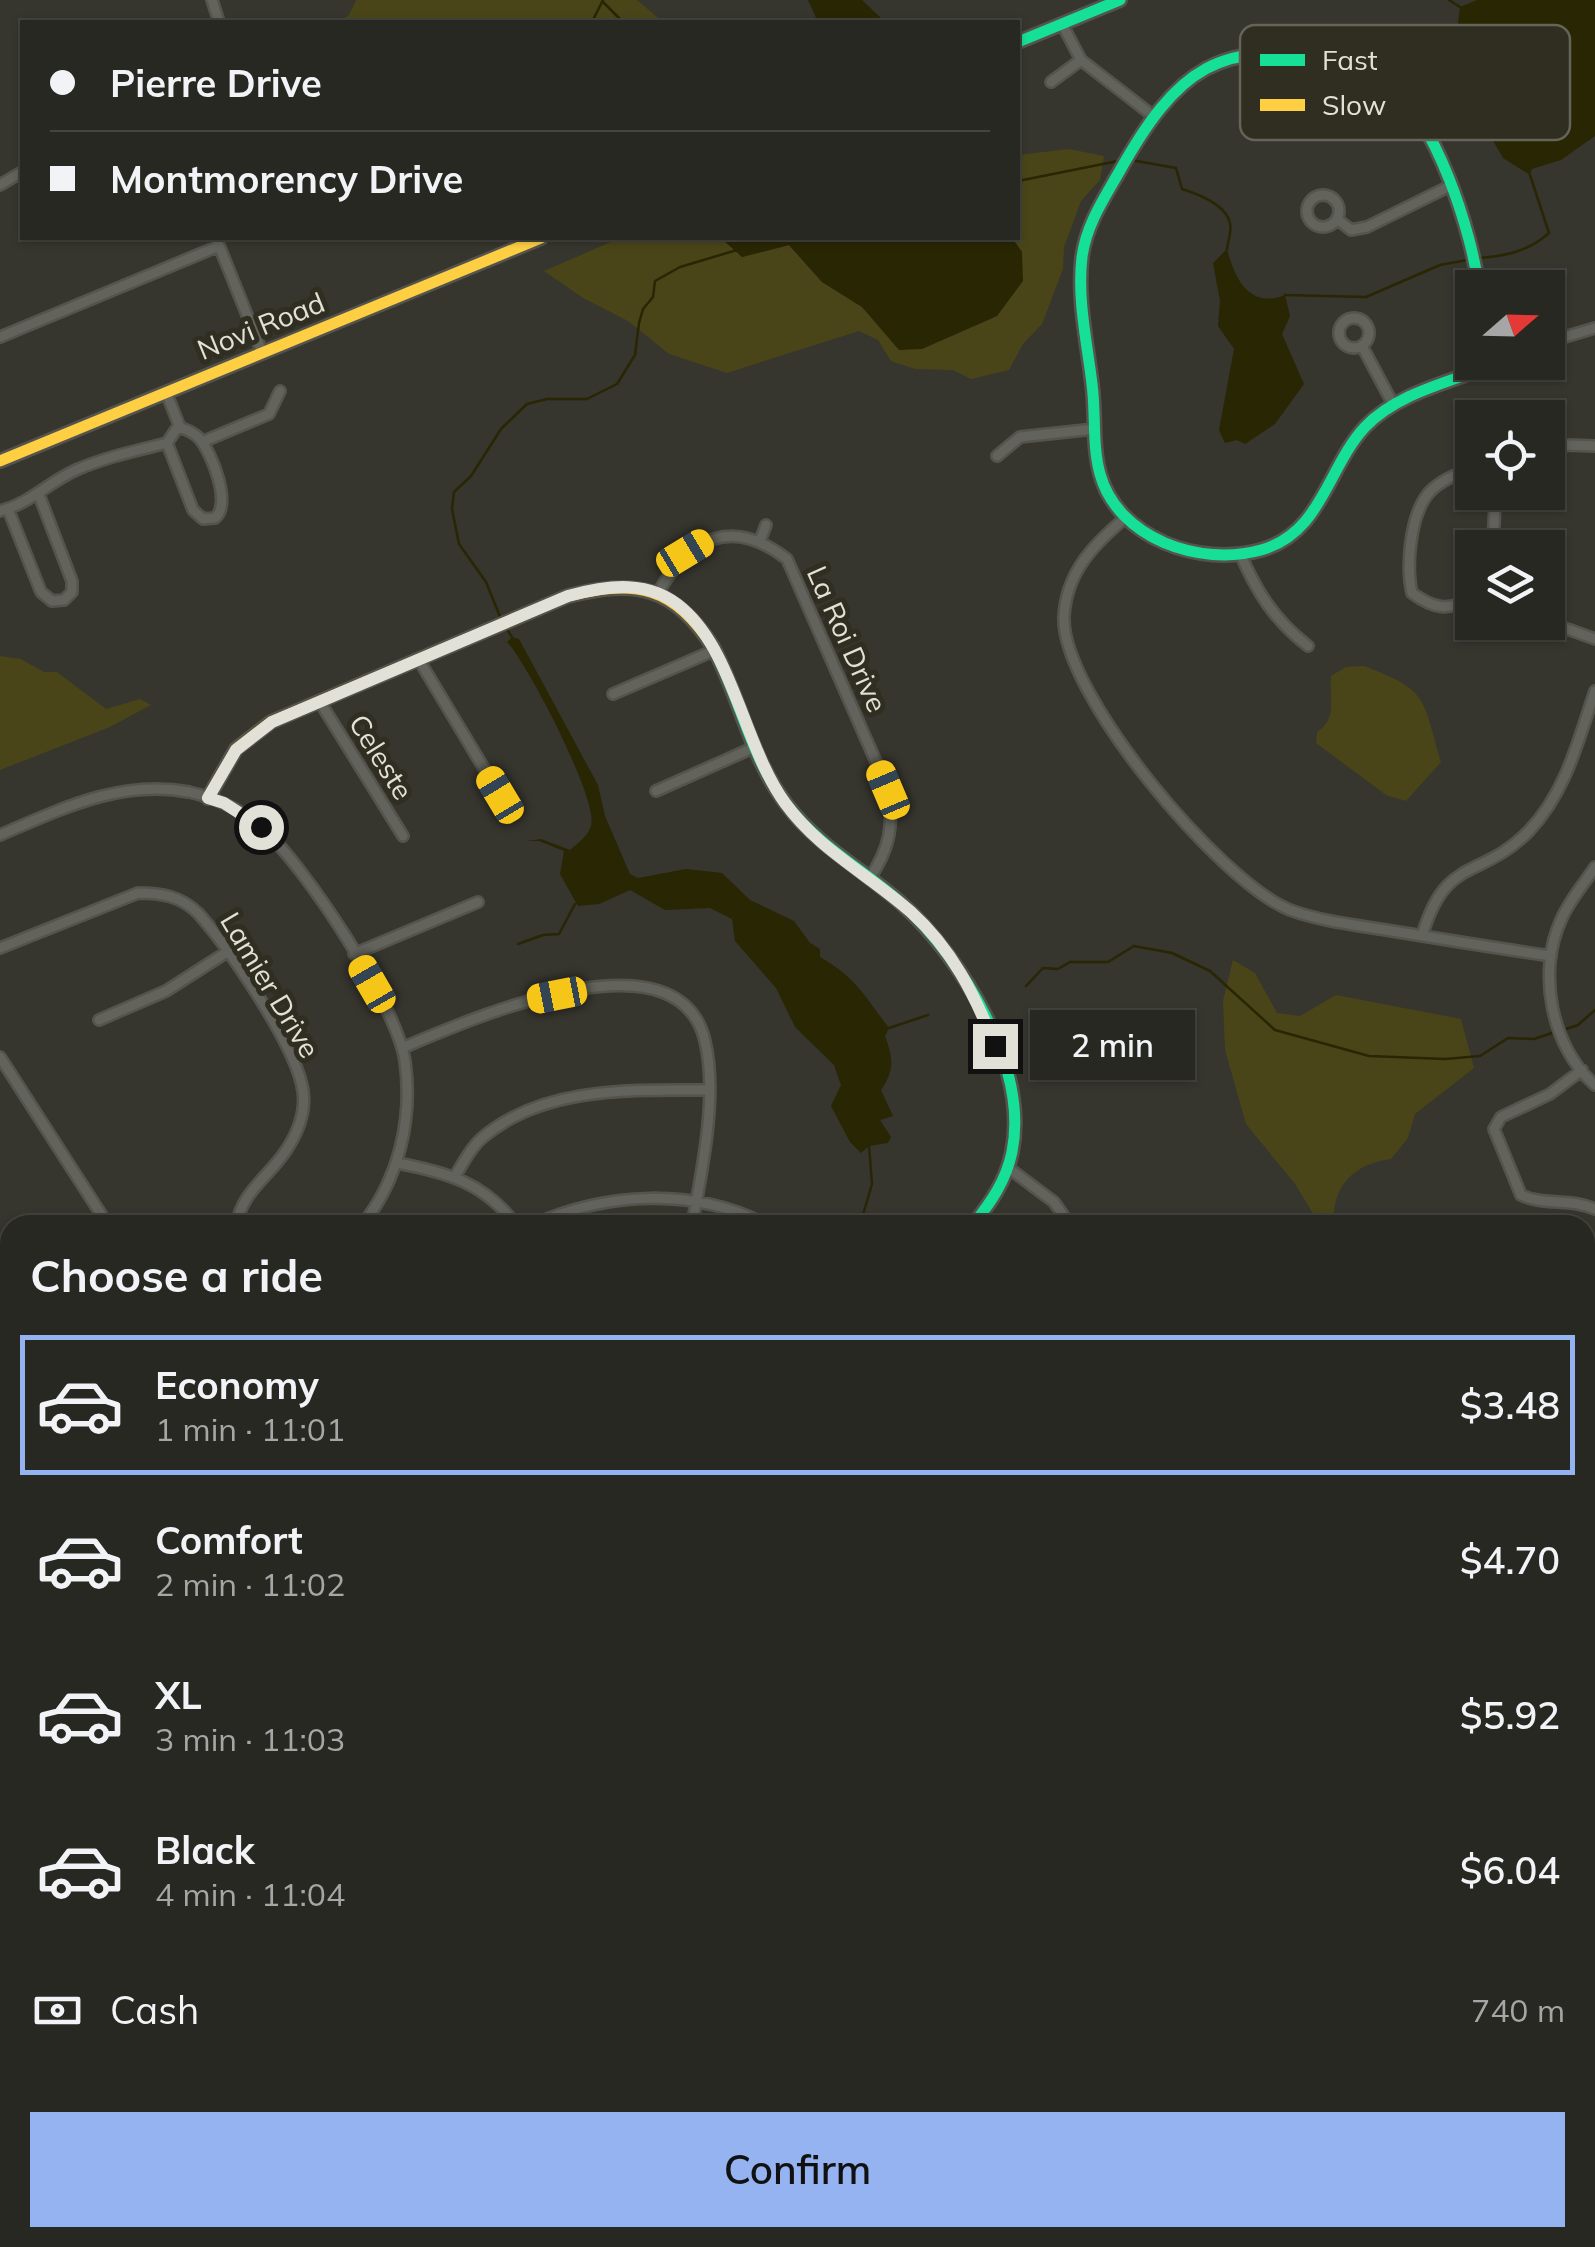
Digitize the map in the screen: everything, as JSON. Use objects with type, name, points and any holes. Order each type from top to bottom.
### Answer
[{"type":"street","points":[[1020,41],[1120,0]]},
{"type":"street","points":[[1062,24],[1081,60],[1152,115]]},
{"type":"street","points":[[1240,55],[1185,82],[1152,115],[1097,213],[1082,251],[1080,278],[1095,462],[1104,486],[1125,518],[1166,542],[1192,550],[1264,550],[1296,530],[1325,498],[1362,429],[1394,404],[1464,380]]},
{"type":"street","points":[[1050,82],[1081,60]]},
{"type":"street","points":[[1428,140],[1477,270]]},
{"type":"street","points":[[1336,219],[1351,230],[1367,227],[1448,187]]},
{"type":"street","name":"Novi Road","points":[[0,462],[536,240]]},
{"type":"street","points":[[0,336],[218,242],[262,352]]},
{"type":"street","points":[[1565,337],[1595,328]]},
{"type":"street","points":[[1362,346],[1394,404]]},
{"type":"street","points":[[202,442],[269,414],[280,391]]},
{"type":"street","points":[[166,392],[178,427],[202,442],[224,498],[221,515],[209,520],[193,510],[166,443]]},
{"type":"street","points":[[38,494],[72,581],[72,592],[64,600],[52,600],[41,592],[4,510],[73,471],[110,456],[166,443],[178,427]]},
{"type":"street","points":[[997,456],[1020,437],[1094,429]]},
{"type":"street","points":[[1565,445],[1595,446]]},
{"type":"street","points":[[1455,477],[1436,486],[1425,498],[1408,575],[1412,592],[1432,607],[1455,604]]},
{"type":"street","points":[[1125,518],[1096,542],[1080,563],[1067,591],[1067,650],[1079,676],[1151,784],[1216,854],[1274,901],[1316,916],[1551,956]]},
{"type":"street","points":[[658,593],[685,553],[727,535],[760,541],[766,526]]},
{"type":"street","name":"La Roi Drive","points":[[760,541],[786,560],[795,572],[888,790],[892,816],[889,843],[869,879]]},
{"type":"street","points":[[1240,553],[1248,576],[1278,620],[1308,646]]},
{"type":"street","points":[[208,798],[221,770],[250,737],[272,722],[596,588],[642,588],[658,593],[683,608],[712,651],[770,781],[810,834],[912,913],[948,953],[967,982],[1009,1081],[1017,1116],[1010,1169],[981,1215]]},
{"type":"street","points":[[1565,628],[1595,639]]},
{"type":"street","points":[[613,694],[712,651]]},
{"type":"street","points":[[419,660],[500,795]]},
{"type":"street","points":[[1422,936],[1431,906],[1448,882],[1511,846],[1553,801],[1564,783],[1595,691]]},
{"type":"street","name":"Celeste","points":[[320,702],[403,836]]},
{"type":"street","points":[[656,791],[755,747]]},
{"type":"street","points":[[0,835],[112,792],[150,788],[224,803],[261,827],[284,850],[354,954],[389,1014],[402,1048],[407,1097],[404,1135],[397,1163],[370,1215]]},
{"type":"street","points":[[1595,867],[1562,918],[1551,956],[1555,1021],[1582,1070],[1595,1085]]},
{"type":"street","name":"Lamier Drive","points":[[0,948],[138,893],[185,900],[209,925],[290,1051],[304,1098],[299,1128],[290,1146],[249,1194],[241,1215]]},
{"type":"street","points":[[354,954],[478,902]]},
{"type":"street","points":[[99,1020],[166,990],[226,952]]},
{"type":"street","points":[[402,1048],[525,1001],[625,985],[652,988],[672,998],[695,1018],[706,1043],[708,1090],[694,1215]]},
{"type":"street","points":[[0,1056],[102,1215]]},
{"type":"street","points":[[1582,1070],[1550,1094],[1501,1117],[1494,1129],[1522,1195],[1532,1200],[1573,1201],[1595,1210]]},
{"type":"street","points":[[454,1176],[482,1138],[507,1119],[528,1110],[602,1093],[708,1090]]},
{"type":"street","points":[[397,1163],[454,1176],[500,1203],[509,1215]]},
{"type":"street","points":[[1010,1169],[1054,1202],[1063,1215]]},
{"type":"street","points":[[557,1215],[622,1199],[696,1201],[745,1215]]},
{"type":"shaded area","points":[[356,0],[637,0],[661,20],[341,20],[349,15]]},
{"type":"shaded area","points":[[808,0],[862,0],[883,20],[817,20]]},
{"type":"shaded area","points":[[1477,0],[1595,0],[1595,136],[1561,160],[1532,169],[1530,175],[1503,158],[1493,140],[1570,140],[1570,25],[1459,25],[1460,7]]},
{"type":"shaded area","points":[[1069,149],[1104,156],[1100,180],[1081,201],[1064,247],[1063,269],[1042,324],[1023,344],[1009,370],[971,379],[953,370],[915,369],[891,361],[878,340],[859,331],[727,373],[669,354],[628,321],[583,298],[544,271],[615,240],[723,240],[742,257],[789,245],[822,282],[862,307],[881,327],[945,339],[997,316],[1022,252],[1013,240],[1020,240],[1020,155]]},
{"type":"shaded area","points":[[723,240],[1013,240],[1022,252],[1023,281],[997,316],[922,349],[899,350],[862,307],[822,282],[789,245],[742,257]]},
{"type":"shaded area","points":[[1227,249],[1239,280],[1253,295],[1285,295],[1290,316],[1282,334],[1304,384],[1275,424],[1245,444],[1237,440],[1225,443],[1219,430],[1234,349],[1218,326],[1220,301],[1213,263]]},
{"type":"shaded area","points":[[512,637],[519,639],[598,785],[605,816],[630,874],[638,878],[686,869],[722,873],[750,900],[794,921],[810,943],[820,949],[820,957],[843,973],[866,997],[889,1028],[885,1036],[891,1070],[881,1090],[893,1116],[880,1120],[891,1137],[888,1143],[869,1146],[861,1153],[850,1142],[831,1106],[841,1085],[834,1065],[795,1027],[776,988],[735,941],[732,919],[710,908],[665,910],[630,890],[599,904],[578,906],[560,874],[564,851],[539,841],[526,841],[541,839],[570,850],[590,830],[591,811],[560,732],[507,642]]},
{"type":"shaded area","points":[[0,656],[21,659],[44,672],[57,672],[106,709],[140,699],[151,705],[110,727],[0,770]]},
{"type":"shaded area","points":[[1364,666],[1412,690],[1426,710],[1441,762],[1406,801],[1386,795],[1316,743],[1317,732],[1330,714],[1331,676],[1346,667]]},
{"type":"shaded area","points":[[1233,960],[1255,973],[1277,1013],[1300,1016],[1336,995],[1461,1019],[1474,1068],[1415,1114],[1408,1138],[1391,1159],[1366,1166],[1348,1179],[1336,1199],[1334,1215],[1314,1215],[1295,1184],[1246,1124],[1225,1050],[1223,1001]]},
{"type":"waterway","points":[[593,20],[603,0]]},
{"type":"waterway","points":[[1449,0],[1460,7]]},
{"type":"waterway","points":[[603,2],[621,20]]},
{"type":"waterway","points":[[1020,181],[1123,160]]},
{"type":"waterway","points":[[1131,160],[1176,168],[1182,189],[1223,211],[1230,226],[1227,249]]},
{"type":"waterway","points":[[1480,258],[1517,252],[1549,233],[1530,175]]},
{"type":"waterway","points":[[501,619],[486,582],[459,544],[452,509],[454,492],[471,476],[501,429],[527,404],[547,399],[587,399],[617,384],[635,355],[639,323],[643,309],[653,297],[655,281],[680,267],[737,250]]},
{"type":"waterway","points":[[1285,295],[1366,297],[1440,265],[1467,260]]},
{"type":"waterway","points":[[505,626],[512,637]]},
{"type":"waterway","points":[[518,944],[559,934],[575,904]]},
{"type":"waterway","points":[[1026,986],[1043,968],[1058,969],[1070,962],[1108,962],[1134,946],[1172,953],[1210,971],[1275,1030],[1369,1056],[1480,1056],[1508,1038],[1534,1039],[1555,1032]]},
{"type":"waterway","points":[[1563,1030],[1578,1025],[1595,1010]]},
{"type":"waterway","points":[[889,1028],[928,1015]]},
{"type":"waterway","points":[[863,1215],[872,1184],[869,1146]]},
{"type":"traffic: fast","points":[[1020,41],[1120,0]]},
{"type":"traffic: fast","points":[[1240,57],[1206,69],[1160,109],[1139,138],[1087,235],[1081,273],[1082,305],[1096,452],[1110,497],[1124,516],[1164,543],[1213,554],[1261,550],[1281,542],[1311,514],[1365,427],[1394,404],[1455,378]]},
{"type":"traffic: fast","points":[[1431,140],[1460,208],[1476,270]]},
{"type":"traffic: fast","points":[[713,647],[764,768],[787,805],[813,833],[925,927],[968,984],[986,1016],[1010,1085],[1015,1119],[1006,1172],[980,1215]]},
{"type":"traffic: slow","points":[[0,461],[536,240]]},
{"type":"traffic: slow","points":[[208,798],[236,749],[271,722],[568,596],[614,588],[651,592],[683,611],[713,647]]},
{"type":"route","points":[[261,827],[224,803],[208,798],[236,750],[272,722],[568,596],[596,588],[642,588],[683,608],[697,625],[722,667],[757,754],[784,802],[810,834],[912,913],[948,953],[967,982],[995,1046]]}]
